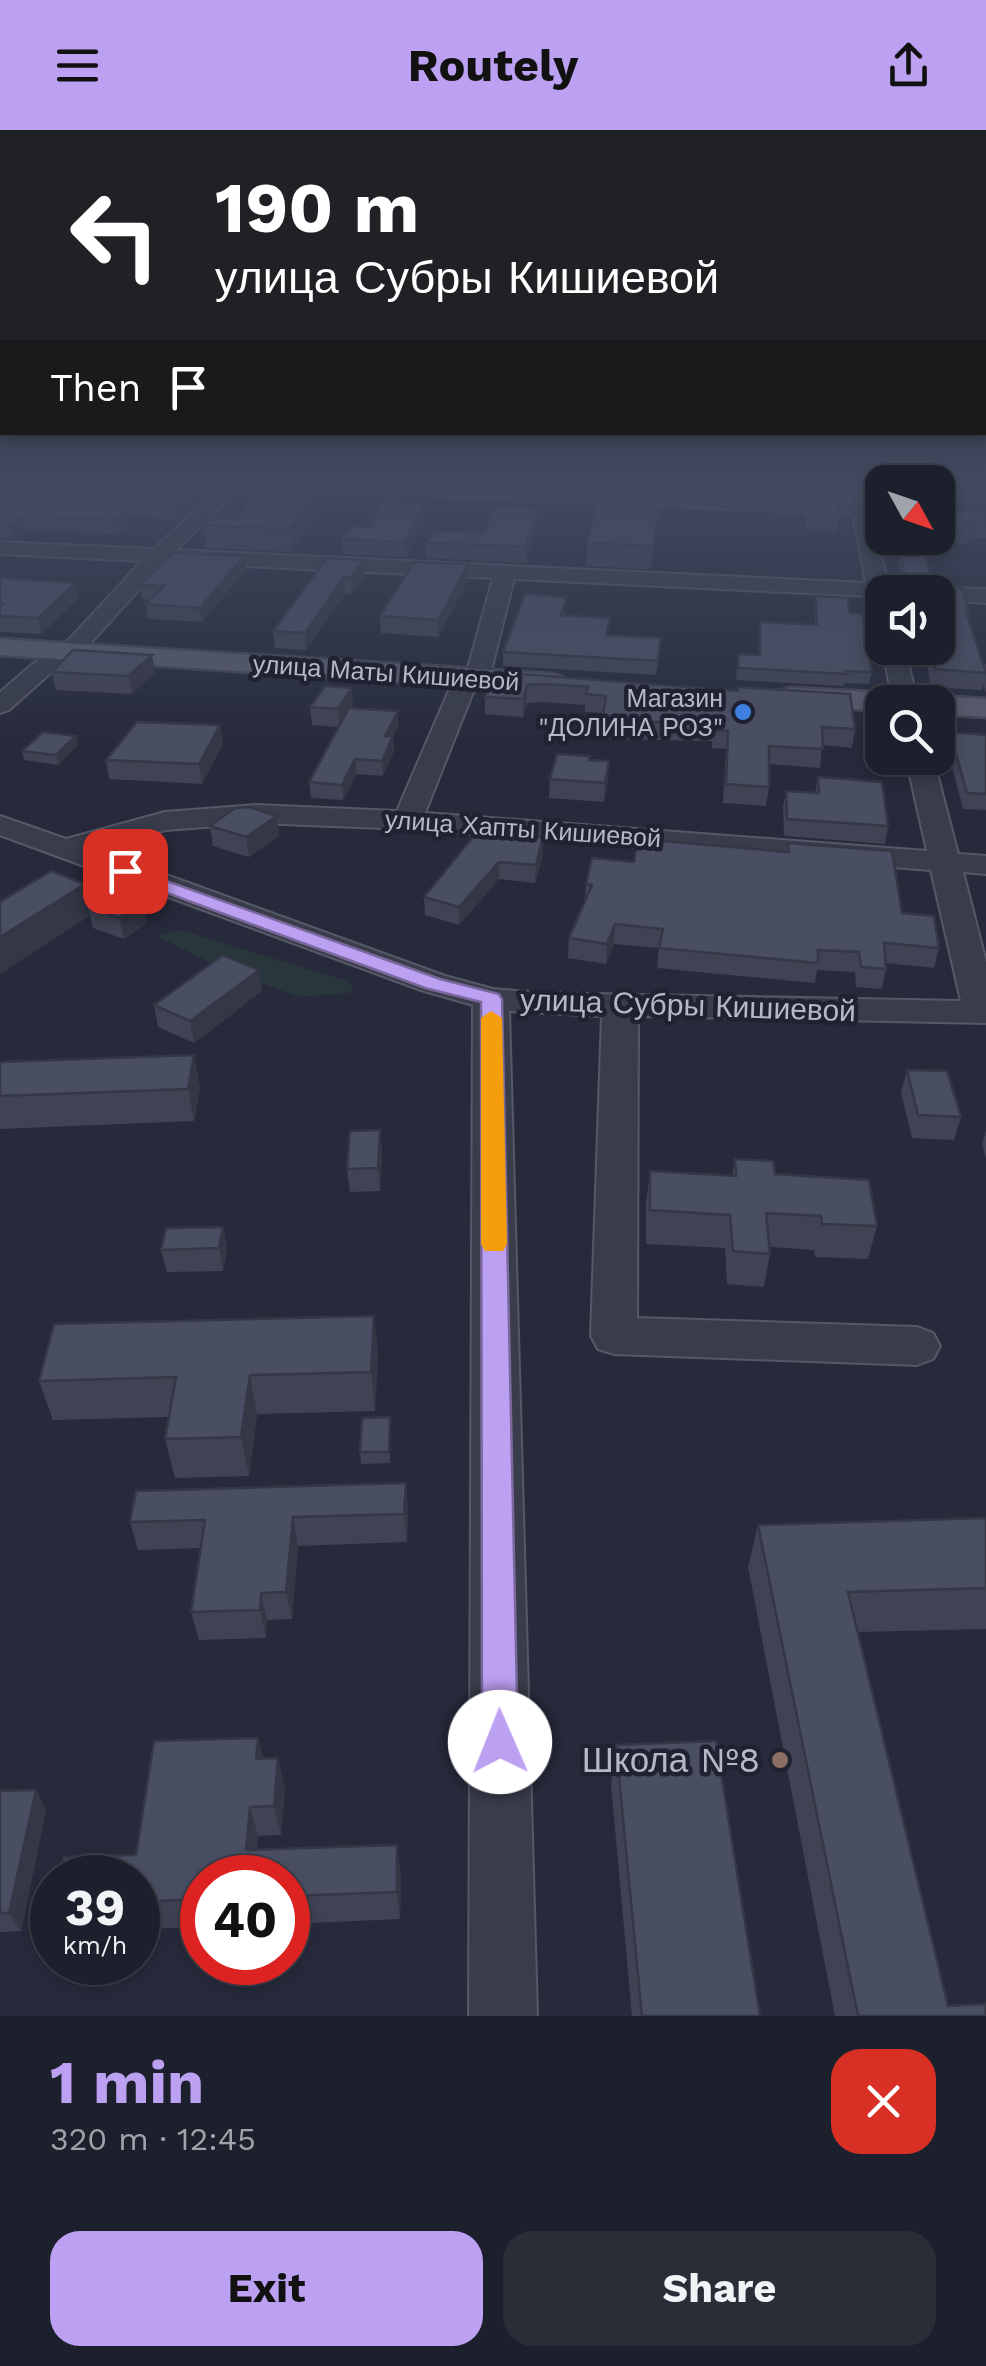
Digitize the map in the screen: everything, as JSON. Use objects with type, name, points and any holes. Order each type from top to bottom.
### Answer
[{"type":"main road","name":"улица Маты Кишиевой","points":[[0,647],[572,684]]},
{"type":"main road","points":[[763,695],[865,700]]},
{"type":"main road","points":[[955,706],[986,708]]},
{"type":"street","points":[[0,706],[48,663],[70,652],[146,569]]},
{"type":"street","points":[[481,569],[865,598]]},
{"type":"street","points":[[408,820],[462,688],[477,679],[506,570]]},
{"type":"street","points":[[955,595],[986,596]]},
{"type":"street","points":[[924,775],[983,1012]]},
{"type":"street","name":"улица Хапты Кишиевой","points":[[54,882],[77,854],[165,821],[214,815],[408,820],[986,864]]},
{"type":"street","name":"улица Субры Кишиевой","points":[[0,825],[414,977],[491,999],[620,1006],[983,1012]]},
{"type":"street","points":[[491,999],[503,2016]]},
{"type":"street","points":[[620,1006],[614,1336],[917,1346]]},
{"type":"shaded area","points":[[180,930],[347,981],[354,988],[349,993],[300,997],[223,969],[157,936]]},
{"type":"building","points":[[156,569],[233,569],[200,608],[146,604],[164,586],[140,585]]},
{"type":"building","points":[[319,569],[357,569],[351,578],[344,577],[305,633],[273,631]]},
{"type":"building","points":[[410,569],[465,569],[438,620],[380,616]]},
{"type":"building","points":[[903,569],[929,569],[930,575],[913,575]]},
{"type":"building","points":[[0,578],[75,583],[38,618],[0,616]]},
{"type":"building","points":[[955,587],[962,588],[986,673],[935,669],[934,665],[955,665]]},
{"type":"building","points":[[525,594],[567,597],[561,615],[610,618],[606,635],[661,638],[658,661],[503,652]]},
{"type":"building","points":[[816,596],[848,598],[849,613],[862,613],[865,665],[871,665],[872,672],[738,668],[738,654],[760,655],[760,622],[817,625]]},
{"type":"building","points":[[73,650],[152,655],[128,676],[52,672]]},
{"type":"building","points":[[494,672],[738,691],[738,687],[850,694],[855,729],[822,727],[823,749],[769,746],[769,787],[726,784],[728,731],[714,730],[714,723],[602,721],[606,696],[586,694],[588,687],[527,685],[523,699],[485,697]]},
{"type":"building","points":[[325,686],[352,688],[338,709],[310,707]]},
{"type":"building","points":[[349,708],[398,711],[385,736],[393,736],[382,761],[355,759],[342,785],[309,782]]},
{"type":"building","points":[[137,722],[220,725],[199,764],[106,760]]},
{"type":"building","points":[[43,732],[76,736],[56,755],[22,751]]},
{"type":"building","points":[[955,732],[986,735],[986,794],[967,793],[955,750]]},
{"type":"building","points":[[557,754],[609,761],[605,783],[550,779]]},
{"type":"building","points":[[818,777],[882,782],[888,826],[787,819],[786,791],[819,793]]},
{"type":"building","points":[[249,807],[277,816],[246,837],[210,826],[235,808]]},
{"type":"building","points":[[477,832],[543,837],[536,865],[499,862],[459,907],[424,897]]},
{"type":"building","points":[[638,839],[789,852],[788,843],[892,851],[902,913],[934,916],[939,948],[884,943],[886,969],[861,967],[859,952],[818,950],[818,963],[659,948],[663,929],[615,924],[607,944],[569,938],[592,885],[586,884],[592,858],[634,862]]},
{"type":"building","points":[[51,871],[85,884],[0,937],[0,902]]},
{"type":"building","points":[[113,891],[143,902],[119,918],[88,907]]},
{"type":"building","points":[[223,955],[259,970],[190,1021],[154,1005]]},
{"type":"building","points":[[194,1055],[188,1089],[0,1096],[0,1062]]},
{"type":"building","points":[[907,1070],[947,1071],[961,1117],[918,1115]]},
{"type":"building","points":[[380,1130],[378,1168],[347,1169],[350,1131]]},
{"type":"building","points":[[735,1159],[773,1161],[775,1174],[869,1180],[877,1226],[822,1224],[821,1216],[766,1213],[770,1254],[733,1251],[730,1215],[650,1210],[650,1171],[736,1176]]},
{"type":"building","points":[[223,1227],[219,1248],[161,1250],[166,1228]]},
{"type":"building","points":[[374,1316],[371,1372],[250,1375],[241,1437],[165,1439],[176,1377],[39,1381],[54,1324]]},
{"type":"building","points":[[390,1417],[389,1452],[360,1452],[362,1418]]},
{"type":"building","points":[[406,1483],[404,1514],[293,1517],[286,1592],[261,1593],[260,1610],[191,1612],[205,1520],[130,1522],[136,1491]]},
{"type":"building","points":[[986,1518],[986,1588],[848,1592],[948,2006],[986,2004],[986,2016],[858,2016],[758,1525]]},
{"type":"building","points":[[258,1738],[256,1759],[278,1758],[274,1806],[250,1807],[246,1850],[397,1845],[397,1892],[310,1895],[310,1855],[180,1855],[180,1900],[160,1901],[160,1855],[136,1855],[154,1741]]},
{"type":"building","points":[[716,1741],[760,2016],[642,2016],[616,1745]]},
{"type":"building","points":[[36,1790],[9,1913],[0,1913],[0,1791]]},
{"type":"slow traffic","points":[[491,1018],[494,1244]]},
{"type":"place","name":"Магазин \"ДОЛИНА РОЗ\"","points":[[743,712]]},
{"type":"place","name":"Школа №8","points":[[780,1760]]},
{"type":"route","points":[[125,871],[433,983],[491,999],[500,1742]]}]
